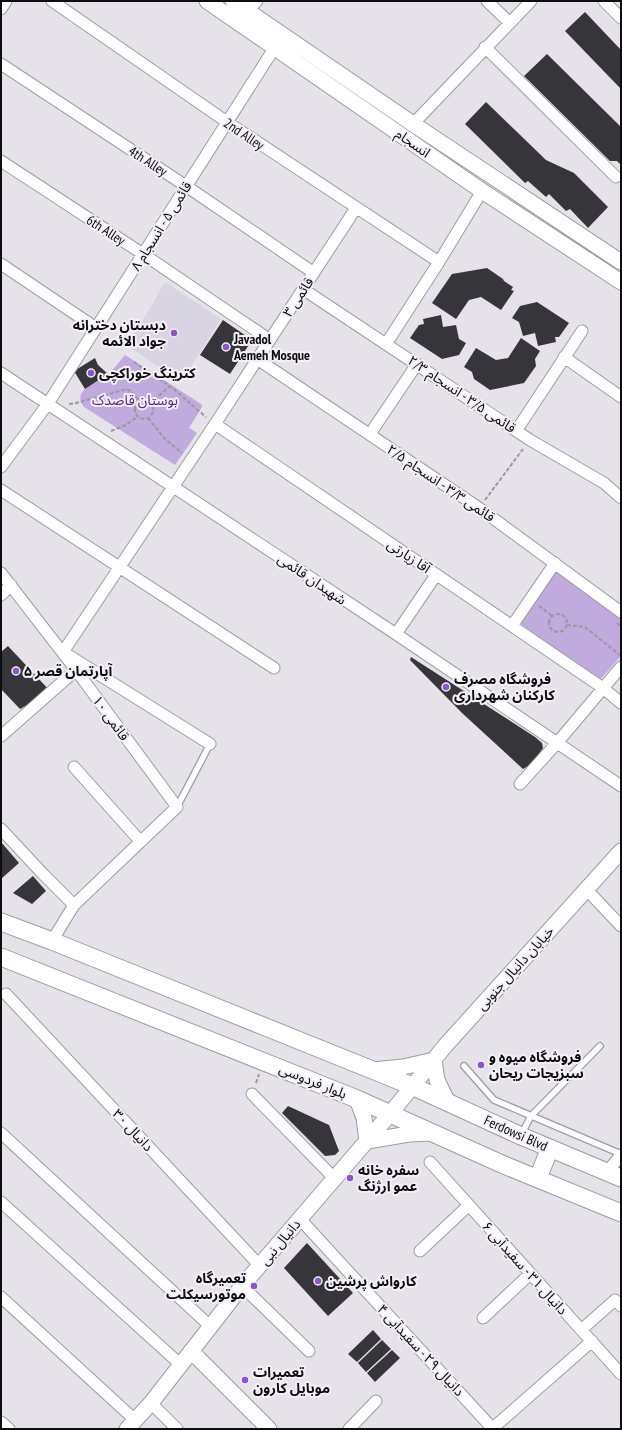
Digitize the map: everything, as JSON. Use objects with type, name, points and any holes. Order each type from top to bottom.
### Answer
[{"type":"main road","name":"انسجام","points":[[206,1],[275,47],[482,191],[621,282]]},
{"type":"main road","name":"انسجام","points":[[233,1],[252,6],[413,124],[621,262]]},
{"type":"main road","name":"خیابان دانیال جنوبی","points":[[390,1114],[445,1046],[621,851]]},
{"type":"main road","points":[[1,922],[52,941],[412,1086]]},
{"type":"main road","name":"بلوار فردوسی","points":[[1,957],[357,1099],[621,1213]]},
{"type":"main road","points":[[373,1070],[403,1067],[434,1060],[437,1080],[448,1103]]},
{"type":"main road","name":"Ferdowsi Blvd","points":[[412,1086],[521,1136],[614,1175]]},
{"type":"main road","points":[[357,1099],[364,1118],[367,1141],[409,1134],[433,1133]]},
{"type":"main road","name":"دانیال نبی","points":[[131,1425],[242,1286],[390,1114]]},
{"type":"main road","points":[[538,1178],[550,1148]]},
{"type":"main road","points":[[191,1351],[269,1429]]},
{"type":"street","points":[[1,9],[6,1]]},
{"type":"street","name":"2nd Alley","points":[[52,1],[227,122],[439,262]]},
{"type":"street","points":[[487,1],[510,23]]},
{"type":"street","points":[[413,124],[531,1]]},
{"type":"street","points":[[604,1],[621,18]]},
{"type":"street","name":"قائمی ۵ - انسجام ۸","points":[[1,467],[48,405],[275,47]]},
{"type":"street","points":[[486,47],[616,177]]},
{"type":"street","name":"4th Alley","points":[[1,64],[314,272]]},
{"type":"street","name":"6th Alley","points":[[1,161],[143,254],[270,340]]},
{"type":"street","points":[[386,344],[439,262],[482,191]]},
{"type":"street","name":"قائمی ۳","points":[[63,652],[174,487],[356,208]]},
{"type":"street","points":[[1,264],[96,328]]},
{"type":"street","name":"قائمی ۳/۵ - انسجام ۲/۳","points":[[303,289],[516,431],[604,483],[621,498]]},
{"type":"street","points":[[516,431],[582,330]]},
{"type":"street","points":[[564,357],[621,398]]},
{"type":"street","name":"قائمی ۳/۳ - انسجام ۲/۵","points":[[257,359],[479,508],[555,562],[621,612]]},
{"type":"street","points":[[370,434],[417,364]]},
{"type":"street","name":"شهیدان قائمی","points":[[1,373],[396,634],[621,786]]},
{"type":"street","name":"آقا زیارتی","points":[[215,424],[512,626],[602,688],[621,703]]},
{"type":"street","points":[[1,490],[274,668]]},
{"type":"street","points":[[512,626],[555,562]]},
{"type":"street","name":"قائمی ۱۰","points":[[1,573],[63,652],[177,806]]},
{"type":"street","points":[[396,634],[436,574]]},
{"type":"street","points":[[1,595],[11,585]]},
{"type":"street","points":[[63,652],[210,744]]},
{"type":"street","points":[[520,784],[557,743],[621,667]]},
{"type":"street","points":[[1,736],[76,670]]},
{"type":"street","points":[[74,767],[140,841]]},
{"type":"street","points":[[52,941],[74,905],[177,806]]},
{"type":"street","points":[[1,829],[74,905]]},
{"type":"street","points":[[586,889],[621,926]]},
{"type":"street","name":"دانیال ۳۰","points":[[6,994],[260,1266]]},
{"type":"street","points":[[252,1094],[334,1178]]},
{"type":"street","points":[[1,1133],[210,1326]]},
{"type":"street","points":[[614,1175],[621,1155]]},
{"type":"street","name":"دانیال ۳۱ - سفیدآبی ۶","points":[[430,1162],[621,1374]]},
{"type":"street","points":[[1,1202],[180,1364]]},
{"type":"street","points":[[420,1251],[468,1205]]},
{"type":"street","name":"دانیال ۲۹ - سفیدآبی ۴","points":[[300,1219],[493,1429]]},
{"type":"street","points":[[483,1318],[530,1274]]},
{"type":"street","points":[[242,1286],[310,1351]]},
{"type":"street","points":[[1,1297],[131,1425]]},
{"type":"street","points":[[580,1330],[615,1300],[621,1306]]},
{"type":"street","points":[[493,1429],[592,1341]]},
{"type":"street","points":[[349,1429],[376,1401]]},
{"type":"street","points":[[150,1403],[177,1429]]},
{"type":"street","points":[[1,1422],[9,1429]]},
{"type":"lane","points":[[177,806],[210,744]]},
{"type":"lane","points":[[521,1136],[531,1116],[600,1046]]},
{"type":"lane","points":[[464,1066],[494,1100],[621,1155]]},
{"type":"path","points":[[134,362],[170,386],[215,424]]},
{"type":"path","points":[[150,404],[170,386]]},
{"type":"path","points":[[48,405],[76,403],[127,390],[132,392],[140,402]]},
{"type":"path","points":[[145,401],[150,404],[152,414],[148,418],[142,419],[137,416],[135,412],[136,406],[140,402],[145,401]]},
{"type":"path","points":[[101,439],[112,430],[126,425],[137,416]]},
{"type":"path","points":[[148,418],[165,439],[191,460]]},
{"type":"path","points":[[479,508],[530,440]]},
{"type":"path","points":[[530,599],[552,616]]},
{"type":"path","points":[[557,614],[563,615],[567,620],[567,625],[564,630],[559,632],[553,631],[550,627],[549,621],[552,616],[557,614]]},
{"type":"path","points":[[567,625],[585,627],[620,655]]},
{"type":"path","points":[[252,1094],[264,1062]]},
{"type":"shaded area","name":"دبستان دخترانه جواد الائمه","points":[[165,282],[221,319],[181,382],[128,346]]},
{"type":"green space","name":"بوستان قاصدک","points":[[125,355],[201,404],[202,407],[189,428],[197,433],[175,465],[84,407],[81,401],[81,396],[86,388],[106,376],[114,369]]},
{"type":"green space","points":[[556,570],[621,618],[621,656],[599,681],[518,622]]},
{"type":"building","points":[[585,12],[621,50],[621,89],[565,31]]},
{"type":"building","points":[[547,54],[621,127],[621,165],[617,161],[610,161],[524,76]]},
{"type":"building","points":[[486,102],[546,160],[574,173],[608,207],[588,228],[570,209],[566,211],[549,194],[546,197],[528,181],[525,183],[465,124]]},
{"type":"building","points":[[487,268],[513,287],[511,290],[514,291],[501,310],[481,297],[469,300],[456,319],[432,303],[452,274]]},
{"type":"building","points":[[537,302],[569,323],[559,337],[555,337],[556,342],[538,346],[535,333],[523,336],[519,322],[512,318],[520,306]]},
{"type":"building","points":[[441,315],[443,327],[456,325],[459,339],[466,343],[459,355],[442,359],[410,338],[419,325],[424,324],[423,319]]},
{"type":"building","name":"Javadol Aemeh Mosque","points":[[223,320],[252,340],[230,374],[200,355]]},
{"type":"building","points":[[521,338],[540,351],[535,359],[536,366],[524,383],[490,390],[474,379],[472,372],[464,367],[476,348],[496,360],[508,358]]},
{"type":"building","name":"کترینگ خوراکچی","points":[[95,358],[98,365],[108,374],[85,389],[74,371]]},
{"type":"building","name":"آپارتمان قصر ۵","points":[[8,646],[51,692],[20,709],[1,689],[1,652]]},
{"type":"building","name":"فروشگاه مصرف کارکنان شهرداری","points":[[411,657],[542,743],[543,748],[532,764],[523,769],[462,713],[410,660]]},
{"type":"building","points":[[1,842],[19,863],[1,879]]},
{"type":"building","points":[[33,876],[46,891],[32,904],[13,893]]},
{"type":"building","points":[[288,1106],[329,1125],[339,1151],[335,1155],[325,1156],[282,1113]]},
{"type":"building","name":"کارواش پرشین","points":[[307,1243],[353,1293],[328,1316],[284,1268]]},
{"type":"building","points":[[373,1330],[381,1339],[357,1362],[348,1354]]},
{"type":"building","points":[[382,1340],[391,1349],[366,1372],[358,1363]]},
{"type":"building","points":[[392,1350],[400,1358],[375,1382],[367,1373]]},
{"type":"place","name":"دبستان دخترانه جواد الائمه","points":[[174,333]]},
{"type":"place","name":"Javadol Aemeh Mosque","points":[[226,347]]},
{"type":"place","name":"کترینگ خوراکچی","points":[[91,373]]},
{"type":"place","name":"آپارتمان قصر ۵","points":[[16,671]]},
{"type":"place","name":"فروشگاه مصرف کارکنان شهرداری","points":[[446,687]]},
{"type":"place","name":"فروشگاه میوه و سبزیجات ریحان","points":[[481,1065]]},
{"type":"place","name":"سفره خانه عمو ارژنگ","points":[[350,1178]]},
{"type":"place","name":"کارواش پرشین","points":[[318,1281]]},
{"type":"place","name":"تعمیرگاه موتورسیکلت","points":[[254,1286]]},
{"type":"place","name":"تعمیرات موبایل کارون","points":[[245,1380]]}]
